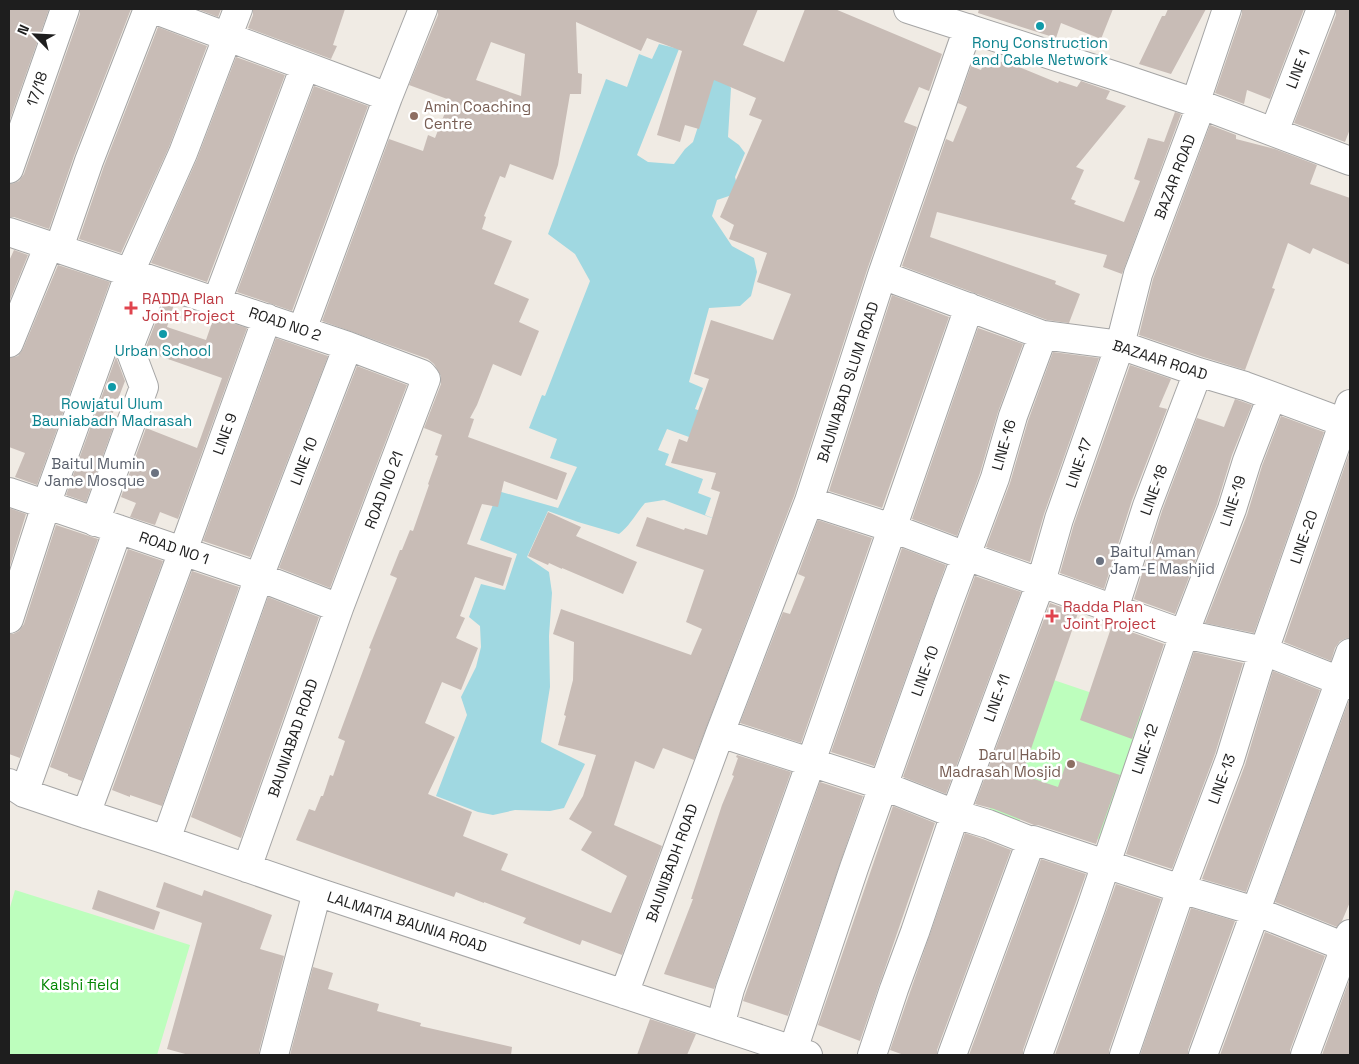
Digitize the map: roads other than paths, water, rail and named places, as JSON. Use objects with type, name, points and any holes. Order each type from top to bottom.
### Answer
[{"type":"street","name":"17/18","points":[[9,169],[65,9]]},
{"type":"street","points":[[9,343],[54,247],[148,9]]},
{"type":"street","points":[[153,9],[388,97]]},
{"type":"street","points":[[9,619],[46,505],[143,276],[183,154],[238,9]]},
{"type":"street","points":[[302,330],[388,97],[423,9]]},
{"type":"street","points":[[908,9],[1200,104],[1350,161]]},
{"type":"street","name":"BAZAR ROAD","points":[[1120,344],[1138,274],[1200,111],[1199,92],[1227,9]]},
{"type":"street","name":"LINE 1","points":[[1275,131],[1321,9]]},
{"type":"street","name":"BAUNIABAD SLUM ROAD","points":[[720,733],[809,501],[882,275],[968,28]]},
{"type":"street","points":[[217,301],[305,66]]},
{"type":"street","points":[[9,232],[54,247]]},
{"type":"street","name":"ROAD NO 2","points":[[54,247],[302,330],[422,374]]},
{"type":"street","name":"BAZAAR ROAD","points":[[882,275],[1043,335],[1120,344],[1272,396],[1348,417]]},
{"type":"street","points":[[16,788],[105,519],[144,387],[129,347],[143,276]]},
{"type":"street","points":[[720,1026],[730,989],[969,307]]},
{"type":"street","name":"LINE 9","points":[[86,814],[267,318]]},
{"type":"street","name":"LINE-16","points":[[966,556],[995,478],[1013,416],[1043,335]]},
{"type":"street","name":"LINE-17","points":[[1041,582],[1060,519],[1120,344]]},
{"type":"street","name":"LINE 10","points":[[166,840],[259,577],[348,346]]},
{"type":"street","name":"LINE-18","points":[[1114,609],[1147,506],[1198,372]]},
{"type":"street","name":"ROAD NO 21","points":[[339,608],[426,379],[422,374]]},
{"type":"street","name":"LINE-19","points":[[1184,634],[1232,509],[1244,467],[1272,396]]},
{"type":"street","name":"LINE-20","points":[[1261,659],[1348,417]]},
{"type":"street","name":"ROAD NO 1","points":[[9,492],[46,505],[105,519],[183,551],[259,577],[339,608]]},
{"type":"street","points":[[809,501],[892,528],[1184,634],[1345,683]]},
{"type":"street","name":"LINE-10","points":[[800,1053],[854,868],[966,556]]},
{"type":"street","name":"LINE-11","points":[[872,1055],[955,814],[1041,582]]},
{"type":"street","name":"BAUNIABAD ROAD","points":[[247,868],[339,608]]},
{"type":"street","name":"LINE-12","points":[[1038,1055],[1184,634]]},
{"type":"street","points":[[1203,1055],[1255,911],[1345,683],[1350,653]]},
{"type":"street","name":"LINE-13","points":[[1124,1055],[1181,888],[1230,759],[1261,659]]},
{"type":"street","points":[[720,733],[884,786],[1031,841],[1033,840],[1255,911],[1349,943],[1305,1055]]},
{"type":"street","name":"BAUNIBADH ROAD","points":[[624,994],[720,733]]},
{"type":"street","name":"LALMATIA BAUNIA ROAD","points":[[16,788],[86,814],[800,1053]]},
{"type":"street","points":[[952,1055],[1031,841]]},
{"type":"street","points":[[274,1055],[317,892]]},
{"type":"water","points":[[659,44],[679,49],[637,155],[648,162],[674,164],[693,142],[714,77],[727,83],[731,88],[728,137],[739,145],[745,153],[735,177],[737,185],[735,194],[717,200],[712,216],[732,246],[754,258],[757,272],[751,296],[740,306],[709,308],[689,382],[703,388],[695,409],[757,432],[725,450],[667,429],[658,450],[669,454],[665,465],[703,479],[698,493],[711,498],[705,515],[733,526],[664,500],[645,503],[619,534],[548,511],[527,557],[549,572],[552,593],[549,636],[550,687],[541,742],[585,764],[564,808],[550,811],[515,810],[493,815],[478,812],[436,796],[467,715],[461,697],[476,667],[481,647],[480,626],[469,617],[481,584],[505,590],[517,554],[480,540],[498,491],[558,508],[577,467],[550,458],[557,439],[529,428],[542,395],[545,396],[590,281],[575,254],[548,234],[606,79],[627,87],[639,54],[652,59]]},
{"type":"place","name":"Rony Construction and Cable Network","points":[[1040,26]]},
{"type":"place","name":"Amin Coaching Centre","points":[[414,116]]},
{"type":"place","name":"RADDA Plan Joint Project","points":[[131,308]]},
{"type":"place","name":"Urban School","points":[[163,334]]},
{"type":"place","name":"Rowjatul Ulum Bauniabadh Madrasah","points":[[112,387]]},
{"type":"place","name":"Baitul Mumin Jame Mosque","points":[[155,473]]},
{"type":"place","name":"Baitul Aman Jam-E Mashjid","points":[[1100,561]]},
{"type":"place","name":"Radda Plan Joint Project","points":[[1052,616]]},
{"type":"place","name":"Darul Habib Madrasah Mosjid","points":[[1071,764]]},
{"type":"park label","name":"Kalshi field","points":[[80,985]]}]
